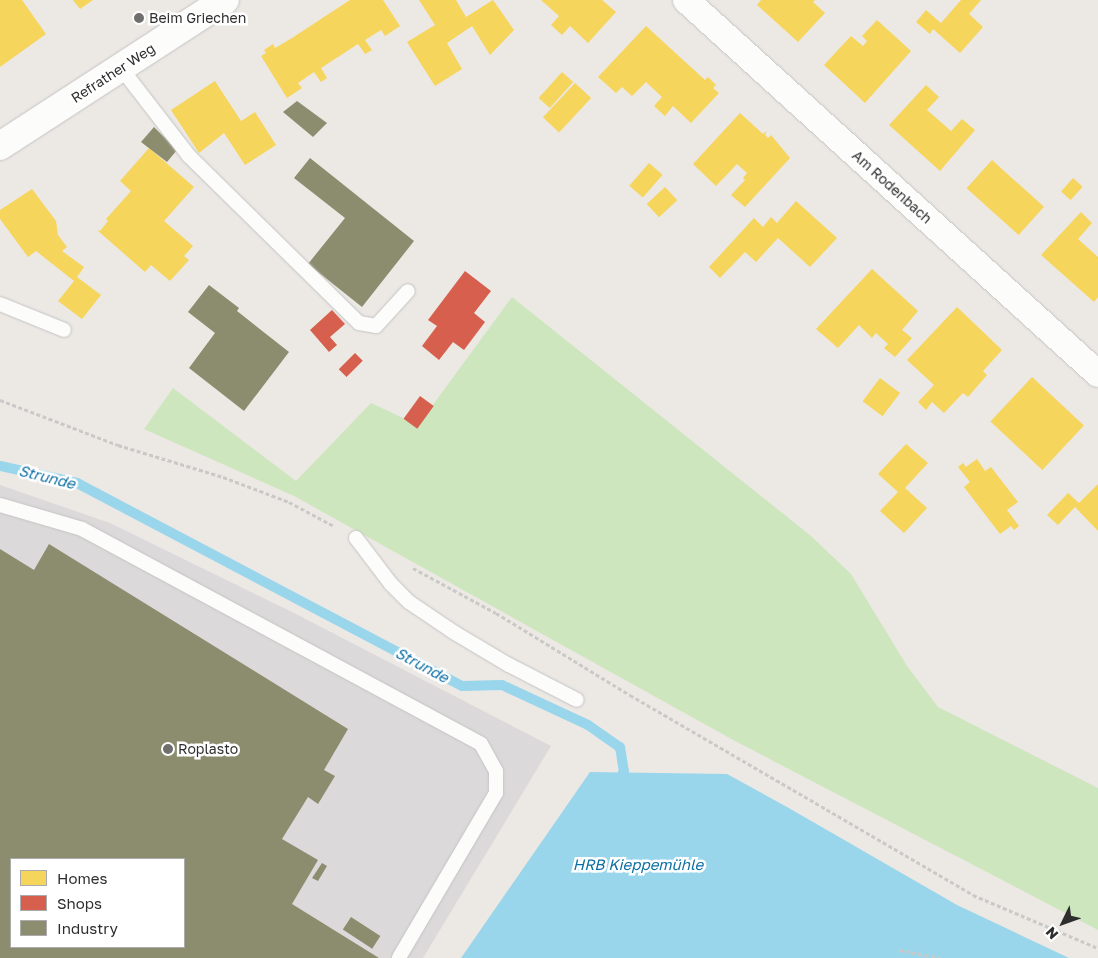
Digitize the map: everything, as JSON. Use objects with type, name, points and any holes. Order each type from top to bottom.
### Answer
[{"type":"main road","name":"Refrather Weg","points":[[0,146],[225,0]]},
{"type":"street","name":"Am Rodenbach","points":[[686,0],[1098,374]]},
{"type":"lane","points":[[121,68],[189,156],[359,323],[376,326],[408,291]]},
{"type":"lane","points":[[0,304],[64,330]]},
{"type":"lane","points":[[0,505],[82,529],[481,744],[496,771],[496,793],[399,958]]},
{"type":"lane","points":[[356,538],[392,584],[416,606],[455,633],[577,700]]},
{"type":"path","points":[[899,950],[940,958]]},
{"type":"shaded area","points":[[0,485],[110,523],[292,612],[551,746],[423,958],[0,958]]},
{"type":"green space","points":[[512,297],[811,536],[851,574],[907,666],[938,707],[1098,788],[1098,930],[735,741],[294,496],[144,429],[173,388],[296,481],[371,403],[418,425]]},
{"type":"water","name":"HRB Kieppemühle","points":[[590,772],[727,774],[957,905],[1069,958],[461,958]]},
{"type":"building: Homes","points":[[0,0],[22,0],[46,34],[0,67]]},
{"type":"building: Homes","points":[[73,0],[93,0],[80,9]]},
{"type":"building: Homes","points":[[350,0],[383,0],[400,26],[385,36],[381,30],[365,40],[372,50],[365,54],[358,44],[321,68],[327,78],[321,82],[314,72],[298,83],[302,88],[287,98],[261,56],[266,53],[264,50],[273,44],[275,48]]},
{"type":"building: Homes","points":[[419,0],[456,0],[466,17],[493,0],[514,30],[490,55],[472,26],[447,43],[462,69],[435,86],[407,42],[435,25]]},
{"type":"building: Homes","points":[[541,0],[602,0],[616,12],[588,43],[570,26],[562,35],[551,25],[559,16]]},
{"type":"building: Homes","points":[[761,0],[815,0],[813,2],[825,13],[798,42],[757,5]]},
{"type":"building: Homes","points":[[961,0],[981,0],[969,14],[983,27],[960,53],[933,29],[930,34],[916,22],[926,10],[941,23]]},
{"type":"building: Homes","points":[[877,20],[911,51],[865,103],[824,65],[851,36],[863,46],[867,41],[862,36]]},
{"type":"building: Homes","points":[[646,26],[705,80],[708,77],[716,85],[713,88],[719,93],[691,123],[673,106],[665,116],[654,106],[662,97],[646,82],[632,96],[622,87],[616,93],[598,77]]},
{"type":"building: Homes","points":[[562,72],[573,82],[550,108],[539,98]]},
{"type":"building: Homes","points":[[215,81],[241,121],[255,112],[276,145],[245,165],[224,133],[199,153],[171,110]]},
{"type":"building: Homes","points":[[575,83],[591,98],[559,132],[543,117]]},
{"type":"building: Homes","points":[[926,85],[939,97],[927,110],[951,131],[962,119],[975,130],[940,171],[889,125]]},
{"type":"building: Homes","points":[[740,113],[763,134],[767,131],[765,135],[768,138],[771,135],[790,158],[745,207],[731,195],[745,180],[743,178],[747,173],[737,164],[716,186],[693,164]]},
{"type":"building: Homes","points":[[149,148],[194,187],[164,221],[193,246],[184,256],[189,260],[170,281],[151,265],[145,272],[97,230],[100,231],[108,221],[106,219],[131,191],[120,181]]},
{"type":"building: Homes","points":[[992,160],[1044,207],[1019,235],[967,188]]},
{"type":"building: Homes","points":[[649,163],[663,175],[643,197],[629,186]]},
{"type":"building: Homes","points":[[1073,178],[1083,187],[1071,200],[1061,191]]},
{"type":"building: Homes","points":[[665,187],[677,200],[659,217],[647,204]]},
{"type":"building: Homes","points":[[32,189],[56,221],[58,235],[67,247],[62,251],[84,267],[77,277],[101,295],[82,319],[58,301],[74,281],[36,251],[28,257],[0,219],[0,210]]},
{"type":"building: Homes","points":[[796,201],[837,238],[810,267],[778,238],[756,262],[745,252],[720,278],[709,267],[754,218],[763,227],[771,217],[777,223]]},
{"type":"building: Homes","points":[[1081,212],[1092,223],[1078,239],[1098,257],[1098,297],[1094,302],[1041,255]]},
{"type":"building: Homes","points":[[872,269],[918,311],[902,330],[912,338],[895,357],[884,348],[888,344],[876,333],[872,338],[859,325],[838,348],[816,329]]},
{"type":"building: Homes","points":[[957,307],[1002,350],[983,371],[987,375],[968,397],[963,393],[944,413],[932,402],[926,410],[918,402],[934,385],[907,360]]},
{"type":"building: Homes","points":[[1032,377],[1084,425],[1042,470],[990,422]]},
{"type":"building: Homes","points":[[880,378],[900,393],[883,416],[863,401]]},
{"type":"building: Homes","points":[[906,444],[928,463],[905,488],[927,508],[904,533],[880,511],[898,492],[878,474]]},
{"type":"building: Homes","points":[[977,459],[985,471],[991,467],[1018,502],[1007,510],[1019,526],[1014,530],[1011,526],[1000,534],[964,487],[970,482],[958,467],[963,463],[966,467]]},
{"type":"building: Homes","points":[[1098,484],[1098,531],[1075,507],[1058,525],[1047,515],[1068,493],[1079,503]]},
{"type":"building: Shops","points":[[465,271],[491,291],[474,313],[485,322],[464,350],[453,342],[439,360],[422,346],[437,326],[428,320]]},
{"type":"building: Shops","points":[[332,310],[345,324],[330,337],[337,345],[329,352],[310,330]]},
{"type":"building: Shops","points":[[355,353],[363,361],[347,377],[339,369]]},
{"type":"building: Shops","points":[[420,396],[434,406],[417,429],[404,419]]},
{"type":"building: Industry","points":[[297,101],[327,123],[313,137],[283,112]]},
{"type":"building: Industry","points":[[154,127],[177,150],[167,162],[141,142]]},
{"type":"building: Industry","points":[[310,158],[414,241],[362,307],[308,264],[345,218],[294,178]]},
{"type":"building: Industry","points":[[209,285],[239,308],[237,311],[289,352],[244,411],[189,368],[215,333],[188,312]]},
{"type":"building: Industry","name":"Roplasto","points":[[49,544],[348,729],[324,770],[335,776],[318,804],[308,797],[282,839],[318,860],[292,904],[379,958],[0,958],[0,549],[34,570]]},
{"type":"building: Industry","points":[[322,863],[327,866],[318,881],[312,878]]},
{"type":"building: Industry","points":[[351,917],[380,936],[372,949],[343,930]]},
{"type":"waterway","name":"Strunde","points":[[0,466],[77,483],[462,686],[502,685],[588,725],[620,747],[624,771],[617,784]]},
{"type":"place","name":"Beim Griechen","points":[[139,18]]},
{"type":"place","name":"Roplasto","points":[[168,749]]}]
